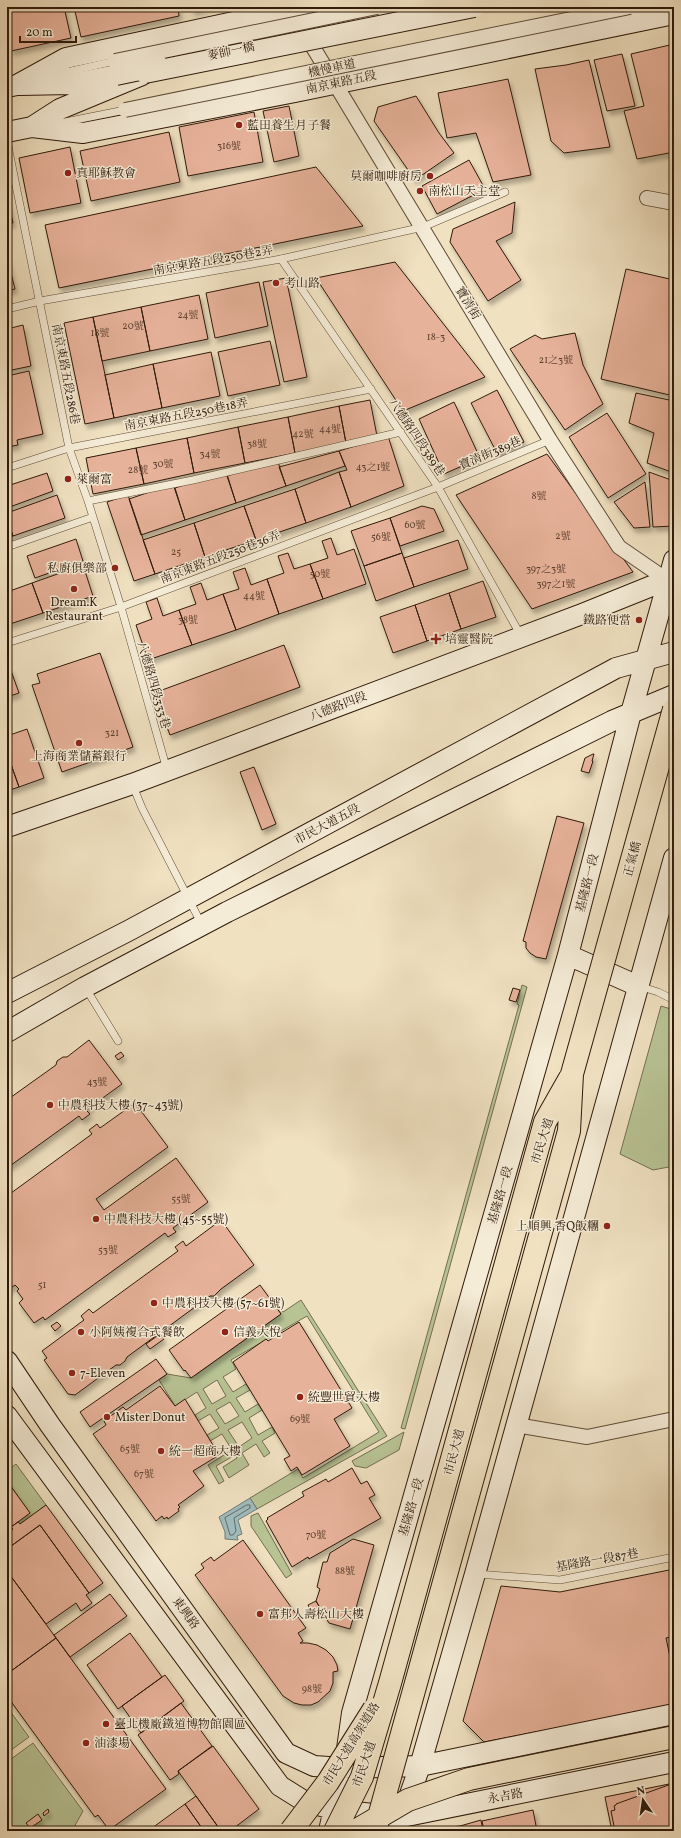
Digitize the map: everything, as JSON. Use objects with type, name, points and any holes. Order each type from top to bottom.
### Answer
[{"type":"highway","name":"正氣橋","points":[[574,1071],[674,709]]},
{"type":"highway","name":"市民大道","points":[[335,1821],[362,1777],[390,1682],[545,1122],[574,1071]]},
{"type":"highway","points":[[375,1831],[569,1131],[574,1071]]},
{"type":"highway","name":"市民大道高架道路","points":[[291,1831],[328,1782],[372,1713],[391,1673]]},
{"type":"highway","points":[[355,1831],[408,1800],[469,1779],[674,1737]]},
{"type":"main road","name":"麥帥一橋","points":[[12,86],[71,84],[116,68],[444,7]]},
{"type":"main road","name":"麥帥一橋","points":[[32,127],[60,109],[145,73],[474,7]]},
{"type":"main road","points":[[12,86],[66,58],[294,8]]},
{"type":"main road","name":"南京東路五段","points":[[7,132],[32,127],[83,133],[334,84],[674,14]]},
{"type":"main road","name":"基隆路一段","points":[[329,1831],[335,1821],[352,1713],[568,955],[631,713],[672,578],[674,560]]},
{"type":"main road","name":"八德路四段","points":[[7,827],[132,784],[522,637],[672,578]]},
{"type":"main road","name":"市民大道五段","points":[[7,993],[188,898],[616,668],[647,658],[674,652]]},
{"type":"main road","points":[[7,1032],[85,987],[202,925],[631,713],[674,695]]},
{"type":"main road","points":[[400,1824],[420,1766],[475,1574],[674,858]]},
{"type":"main road","points":[[568,955],[638,986]]},
{"type":"main road","name":"東興路","points":[[7,1361],[50,1425],[286,1754],[314,1766],[343,1768],[420,1766]]},
{"type":"main road","points":[[7,1416],[280,1786],[335,1821]]},
{"type":"main road","points":[[420,1766],[674,1714]]},
{"type":"main road","name":"永吉路","points":[[335,1821],[400,1824],[674,1762]]},
{"type":"street","points":[[116,68],[377,7]]},
{"type":"street","name":"機慢車道","points":[[125,110],[630,7]]},
{"type":"street","name":"寶清街","points":[[294,8],[334,84],[423,227],[550,440],[619,547],[672,578]]},
{"type":"street","points":[[647,198],[674,203]]},
{"type":"street","points":[[516,1425],[587,1437],[674,1419]]},
{"type":"lane","points":[[601,7],[606,29]]},
{"type":"lane","name":"機慢車道","points":[[32,127],[87,119],[125,110]]},
{"type":"lane","name":"南京東路五段286巷","points":[[7,141],[69,448],[88,501],[121,607]]},
{"type":"lane","name":"南京東路五段250巷2弄","points":[[7,309],[40,300],[281,259],[423,227],[505,192]]},
{"type":"lane","name":"八德路四段389巷","points":[[281,259],[438,487],[522,637]]},
{"type":"lane","name":"南京東路五段250巷18弄","points":[[7,468],[69,448],[371,389]]},
{"type":"lane","points":[[88,501],[193,480],[401,432]]},
{"type":"lane","name":"寶清街389巷","points":[[438,487],[550,440]]},
{"type":"lane","name":"南京東路五段250巷36弄","points":[[7,643],[121,607],[438,487]]},
{"type":"lane","points":[[7,547],[93,517]]},
{"type":"lane","name":"八德路四段333巷","points":[[121,607],[167,770]]},
{"type":"lane","points":[[132,784],[142,808],[202,925]]},
{"type":"lane","points":[[638,986],[658,992],[674,1000]]},
{"type":"lane","points":[[85,987],[118,1041]]},
{"type":"lane","name":"基隆路一段87巷","points":[[475,1574],[560,1580],[674,1557]]},
{"type":"green space","points":[[522,985],[527,987],[405,1429],[401,1428],[519,1005],[517,1004]]},
{"type":"green space","points":[[661,1006],[674,1010],[674,1166],[653,1170],[620,1154]]},
{"type":"green space","points":[[301,1300],[387,1436],[257,1509],[250,1498],[298,1469],[303,1478],[379,1432],[307,1316],[231,1360],[236,1369],[223,1377],[233,1392],[246,1384],[250,1390],[236,1398],[245,1412],[258,1404],[262,1410],[249,1418],[258,1435],[272,1427],[275,1433],[262,1441],[270,1453],[264,1457],[256,1444],[242,1453],[249,1465],[229,1478],[223,1467],[237,1458],[235,1455],[216,1466],[224,1481],[219,1484],[208,1465],[232,1450],[222,1434],[210,1441],[207,1435],[219,1428],[210,1414],[198,1421],[195,1415],[206,1408],[197,1392],[175,1406],[159,1380],[167,1374],[191,1378],[281,1314],[277,1308],[279,1307],[283,1312]],"holes":[[[217,1380],[226,1396],[212,1404],[203,1389]],[[230,1402],[239,1416],[225,1424],[216,1410]],[[242,1422],[252,1438],[239,1447],[228,1430]]]},
{"type":"green space","points":[[404,1432],[399,1450],[366,1468],[355,1466],[352,1461]]},
{"type":"green space","points":[[16,1464],[46,1505],[20,1524],[18,1522],[30,1513],[7,1481],[7,1471]]},
{"type":"green space","points":[[258,1513],[292,1574],[286,1578],[251,1526],[251,1516]]},
{"type":"green space","points":[[7,1707],[29,1737],[7,1753]]},
{"type":"green space","points":[[33,1743],[83,1811],[73,1829],[69,1831],[7,1831],[7,1762]]},
{"type":"water","points":[[250,1498],[257,1509],[238,1520],[242,1534],[237,1536],[238,1540],[225,1539],[225,1532],[219,1517]]},
{"type":"building","points":[[7,7],[64,7],[71,38],[11,51],[7,34]]},
{"type":"building","points":[[74,7],[178,7],[179,16],[81,37]]},
{"type":"building","points":[[192,7],[209,7],[193,11]]},
{"type":"building","points":[[674,44],[674,152],[637,159],[624,111],[644,106],[631,54]]},
{"type":"building","points":[[622,54],[635,106],[607,111],[594,60]]},
{"type":"building","points":[[589,60],[610,147],[564,153],[551,141],[535,69]]},
{"type":"building","points":[[508,79],[531,175],[493,182],[476,133],[447,138],[438,93]]},
{"type":"building","points":[[416,96],[439,133],[454,153],[415,180],[374,121],[378,107]]},
{"type":"building","points":[[289,106],[299,156],[274,162],[263,111]]},
{"type":"building","points":[[254,112],[263,162],[188,176],[179,127]]},
{"type":"building","points":[[169,132],[180,182],[91,201],[80,151]]},
{"type":"building","points":[[70,147],[81,203],[30,213],[19,158]]},
{"type":"building","points":[[469,160],[485,189],[437,214],[422,186]]},
{"type":"building","points":[[316,167],[363,226],[59,288],[45,225]]},
{"type":"building","points":[[7,196],[13,223],[7,224]]},
{"type":"building","points":[[515,202],[512,233],[496,241],[521,280],[488,301],[450,242],[453,229]]},
{"type":"building","points":[[7,258],[15,289],[7,291]]},
{"type":"building","points":[[395,262],[485,377],[403,411],[316,278]]},
{"type":"building","points":[[626,269],[674,280],[674,396],[601,379]]},
{"type":"building","points":[[286,278],[307,377],[284,382],[263,282]]},
{"type":"building","points":[[259,282],[268,326],[215,338],[206,293]]},
{"type":"building","points":[[199,295],[208,339],[150,351],[141,307]]},
{"type":"building","points":[[141,307],[150,351],[102,361],[93,317]]},
{"type":"building","points":[[93,317],[114,418],[85,424],[64,323]]},
{"type":"building","points":[[23,325],[31,366],[7,371],[7,329]]},
{"type":"building","points":[[575,333],[583,365],[603,404],[565,430],[510,349],[535,335],[542,339]]},
{"type":"building","points":[[270,341],[280,385],[228,396],[218,352]]},
{"type":"building","points":[[211,352],[220,396],[162,408],[153,364]]},
{"type":"building","points":[[153,364],[162,408],[114,418],[105,375]]},
{"type":"building","points":[[29,371],[43,434],[17,440],[18,445],[7,447],[7,376]]},
{"type":"building","points":[[497,390],[524,442],[498,455],[471,403]]},
{"type":"building","points":[[636,393],[674,401],[674,473],[647,463],[654,433],[629,423]]},
{"type":"building","points":[[370,400],[377,436],[346,443],[339,406]]},
{"type":"building","points":[[454,402],[480,458],[444,474],[419,419]]},
{"type":"building","points":[[339,406],[346,443],[295,453],[288,417]]},
{"type":"building","points":[[607,413],[646,474],[608,498],[569,437]]},
{"type":"building","points":[[288,417],[295,453],[245,463],[238,427]]},
{"type":"building","points":[[238,427],[245,463],[194,473],[187,438]]},
{"type":"building","points":[[388,436],[404,486],[351,507],[339,472],[347,470],[339,451]]},
{"type":"building","points":[[187,438],[194,473],[144,484],[136,448]]},
{"type":"building","points":[[136,448],[144,484],[93,494],[86,458]]},
{"type":"building","points":[[339,451],[345,466],[286,486],[279,467]]},
{"type":"building","points":[[547,454],[633,572],[532,609],[456,495]]},
{"type":"building","points":[[277,459],[286,486],[236,503],[227,476]]},
{"type":"building","points":[[226,471],[236,503],[185,520],[175,488]]},
{"type":"building","points":[[339,472],[351,507],[306,523],[295,489]]},
{"type":"building","points":[[649,472],[674,481],[674,526],[653,527]]},
{"type":"building","points":[[47,473],[53,491],[7,508],[7,486]]},
{"type":"building","points":[[645,482],[650,527],[634,528],[614,502]]},
{"type":"building","points":[[173,484],[185,520],[141,535],[129,499]]},
{"type":"building","points":[[295,489],[306,523],[256,540],[244,506]]},
{"type":"building","points":[[57,495],[65,518],[13,536],[7,518],[7,513]]},
{"type":"building","points":[[128,495],[155,574],[134,581],[107,502]]},
{"type":"building","points":[[244,506],[256,540],[205,557],[194,523]]},
{"type":"building","points":[[422,506],[434,509],[444,531],[400,546],[390,518]]},
{"type":"building","points":[[7,518],[13,536],[7,538]]},
{"type":"building","points":[[390,518],[402,553],[364,566],[351,531]]},
{"type":"building","points":[[194,523],[205,557],[155,574],[143,540]]},
{"type":"building","points":[[331,538],[337,555],[354,549],[366,584],[323,599],[310,564],[328,558],[322,541]]},
{"type":"building","points":[[76,539],[83,561],[35,578],[27,556]]},
{"type":"building","points":[[458,540],[468,569],[414,587],[404,558]]},
{"type":"building","points":[[288,553],[294,569],[310,564],[323,599],[279,614],[267,579],[284,573],[278,556]]},
{"type":"building","points":[[402,553],[414,587],[376,601],[364,566]]},
{"type":"building","points":[[83,565],[93,596],[43,613],[32,583]]},
{"type":"building","points":[[245,568],[251,585],[267,579],[279,614],[236,630],[223,594],[239,589],[233,572]]},
{"type":"building","points":[[483,581],[496,617],[461,629],[449,593]]},
{"type":"building","points":[[32,583],[43,613],[7,625],[7,592]]},
{"type":"building","points":[[201,583],[207,600],[223,594],[236,630],[192,645],[179,610],[196,604],[190,587]]},
{"type":"building","points":[[449,593],[461,629],[427,641],[415,605]]},
{"type":"building","points":[[157,598],[163,616],[179,610],[192,645],[148,660],[136,625],[152,619],[146,602]]},
{"type":"building","points":[[415,605],[427,641],[393,653],[380,617]]},
{"type":"building","points":[[284,645],[300,687],[170,735],[154,693]]},
{"type":"building","points":[[100,653],[133,747],[62,772],[32,685],[40,683],[37,674]]},
{"type":"building","points":[[10,668],[19,693],[7,697],[7,669]]},
{"type":"building","points":[[27,729],[44,778],[19,787],[7,753],[7,736]]},
{"type":"building","points":[[7,753],[19,787],[7,791]]},
{"type":"building","points":[[593,754],[593,761],[589,773],[581,771],[585,758]]},
{"type":"building","points":[[254,767],[276,824],[262,830],[240,772]]},
{"type":"building","points":[[557,816],[584,823],[546,959],[536,957],[530,953],[526,948],[526,942],[523,941]]},
{"type":"building","points":[[513,988],[520,990],[516,1002],[509,1000]]},
{"type":"building","name":"中農科技大樓 (37~43號)","points":[[89,1040],[122,1084],[86,1110],[90,1114],[82,1120],[79,1116],[7,1168],[7,1100],[56,1065],[57,1061],[63,1057],[67,1057]]},
{"type":"building","points":[[121,1052],[124,1056],[118,1060],[115,1056]]},
{"type":"building","name":"中農科技大樓 (45~55號)","points":[[135,1103],[168,1147],[96,1199],[104,1210],[176,1158],[208,1202],[173,1228],[176,1232],[168,1237],[165,1233],[45,1320],[43,1317],[34,1323],[19,1303],[23,1299],[17,1291],[19,1289],[15,1285],[7,1291],[7,1196],[92,1134],[89,1130],[97,1124],[100,1128]]},
{"type":"building","name":"中農科技大樓 (57~61號)","points":[[221,1220],[254,1265],[221,1289],[214,1296],[210,1296],[127,1357],[120,1365],[116,1365],[75,1395],[68,1394],[44,1360],[47,1358],[42,1351],[84,1320],[81,1316],[89,1309],[93,1313],[178,1251],[175,1247],[183,1241],[186,1246]]},
{"type":"building","name":"信義大悅","points":[[260,1285],[281,1314],[191,1378],[169,1350]]},
{"type":"building","points":[[57,1322],[61,1326],[55,1331],[51,1326]]},
{"type":"building","name":"統豐世貿大樓","points":[[299,1322],[352,1408],[334,1419],[350,1446],[302,1475],[297,1467],[291,1471],[284,1459],[290,1456],[233,1362],[266,1339],[268,1341]]},
{"type":"building","points":[[160,1334],[164,1339],[150,1349],[146,1344]]},
{"type":"building","points":[[156,1359],[167,1374],[90,1427],[80,1412]]},
{"type":"building","name":"統一超商大樓","points":[[160,1386],[175,1406],[185,1399],[219,1455],[193,1471],[204,1486],[178,1505],[180,1507],[178,1509],[179,1511],[168,1519],[167,1517],[164,1519],[162,1516],[156,1521],[93,1434],[106,1425],[104,1421],[123,1407],[126,1410]]},
{"type":"building","points":[[352,1468],[361,1484],[367,1481],[375,1495],[369,1498],[381,1518],[292,1567],[266,1521],[268,1519],[267,1518],[304,1496],[302,1492],[326,1479],[328,1482]]},
{"type":"building","points":[[7,1481],[30,1513],[7,1530]]},
{"type":"building","points":[[46,1505],[103,1583],[89,1593],[40,1525],[7,1549],[7,1533],[13,1529],[11,1527],[18,1522],[20,1524]]},
{"type":"building","points":[[40,1525],[89,1593],[86,1595],[92,1603],[81,1611],[76,1603],[46,1624],[7,1571],[7,1549]]},
{"type":"building","points":[[353,1539],[374,1545],[350,1629],[329,1623],[316,1601],[320,1589],[317,1587],[323,1562],[327,1562],[330,1553]]},
{"type":"building","name":"富邦人壽松山大樓","points":[[243,1540],[306,1628],[298,1633],[303,1641],[300,1643],[317,1645],[326,1650],[333,1657],[337,1665],[338,1671],[333,1672],[333,1683],[330,1691],[318,1702],[311,1705],[302,1705],[294,1703],[283,1696],[195,1575],[204,1568],[201,1564],[211,1557],[214,1561]]},
{"type":"building","points":[[674,1569],[674,1636],[666,1638],[674,1676],[674,1705],[484,1742],[463,1721],[501,1586],[560,1592]]},
{"type":"building","points":[[7,1571],[56,1638],[7,1674]]},
{"type":"building","points":[[110,1594],[127,1616],[70,1657],[54,1635]]},
{"type":"building","points":[[316,1601],[320,1608],[312,1613],[308,1605]]},
{"type":"building","points":[[130,1633],[162,1677],[118,1709],[87,1665]]},
{"type":"building","name":"油漆場","points":[[56,1638],[166,1789],[109,1830],[98,1815],[95,1817],[7,1696],[7,1674]]},
{"type":"building","points":[[165,1675],[184,1701],[141,1733],[122,1706]]},
{"type":"building","points":[[181,1703],[212,1746],[178,1771],[179,1774],[170,1780],[138,1735]]},
{"type":"building","points":[[213,1746],[259,1809],[230,1831],[221,1831],[178,1771]]},
{"type":"building","points":[[674,1783],[674,1831],[612,1831],[605,1797]]},
{"type":"building","points":[[674,1783],[674,1831],[615,1831],[611,1811],[615,1810],[614,1806],[616,1804]]},
{"type":"building","points":[[196,1796],[221,1831],[204,1831],[185,1804]]},
{"type":"building","points":[[185,1804],[204,1831],[148,1831]]},
{"type":"building","points":[[48,1809],[49,1812],[44,1816],[43,1813]]},
{"type":"building","points":[[533,1810],[537,1831],[484,1831],[482,1821]]},
{"type":"building","points":[[38,1814],[42,1820],[30,1828],[26,1823]]},
{"type":"building","points":[[481,1820],[483,1831],[450,1831],[451,1827]]},
{"type":"building","points":[[446,1828],[445,1831],[429,1831]]},
{"type":"place","name":"藍田養生月子餐","points":[[239,125]]},
{"type":"place","name":"真耶穌教會","points":[[68,173]]},
{"type":"place","name":"莫爾咖啡廚房","points":[[430,176]]},
{"type":"place","name":"南松山天主堂","points":[[420,191]]},
{"type":"place","name":"考山路","points":[[276,283]]},
{"type":"place","name":"萊爾富","points":[[68,479]]},
{"type":"place","name":"私廚俱樂部","points":[[115,568]]},
{"type":"place","name":"Dream.K Restaurant","points":[[74,589]]},
{"type":"place","name":"鐵路便當","points":[[639,620]]},
{"type":"place","name":"培靈醫院","points":[[436,639]]},
{"type":"place","name":"上海商業儲蓄銀行","points":[[79,743]]},
{"type":"place","name":"中農科技大樓 (37~43號)","points":[[50,1105]]},
{"type":"place","name":"中農科技大樓 (45~55號)","points":[[96,1219]]},
{"type":"place","name":"上順興 香Q飯糰","points":[[607,1226]]},
{"type":"place","name":"中農科技大樓 (57~61號)","points":[[154,1303]]},
{"type":"place","name":"小阿姨複合式餐飲","points":[[81,1332]]},
{"type":"place","name":"信義大悅","points":[[225,1332]]},
{"type":"place","name":"7-Eleven","points":[[72,1373]]},
{"type":"place","name":"統豐世貿大樓","points":[[300,1397]]},
{"type":"place","name":"Mister Donut","points":[[107,1417]]},
{"type":"place","name":"統一超商大樓","points":[[161,1451]]},
{"type":"place","name":"富邦人壽松山大樓","points":[[260,1614]]},
{"type":"place","name":"臺北機廠鐵道博物館園區","points":[[106,1724]]},
{"type":"place","name":"油漆場","points":[[86,1743]]}]
